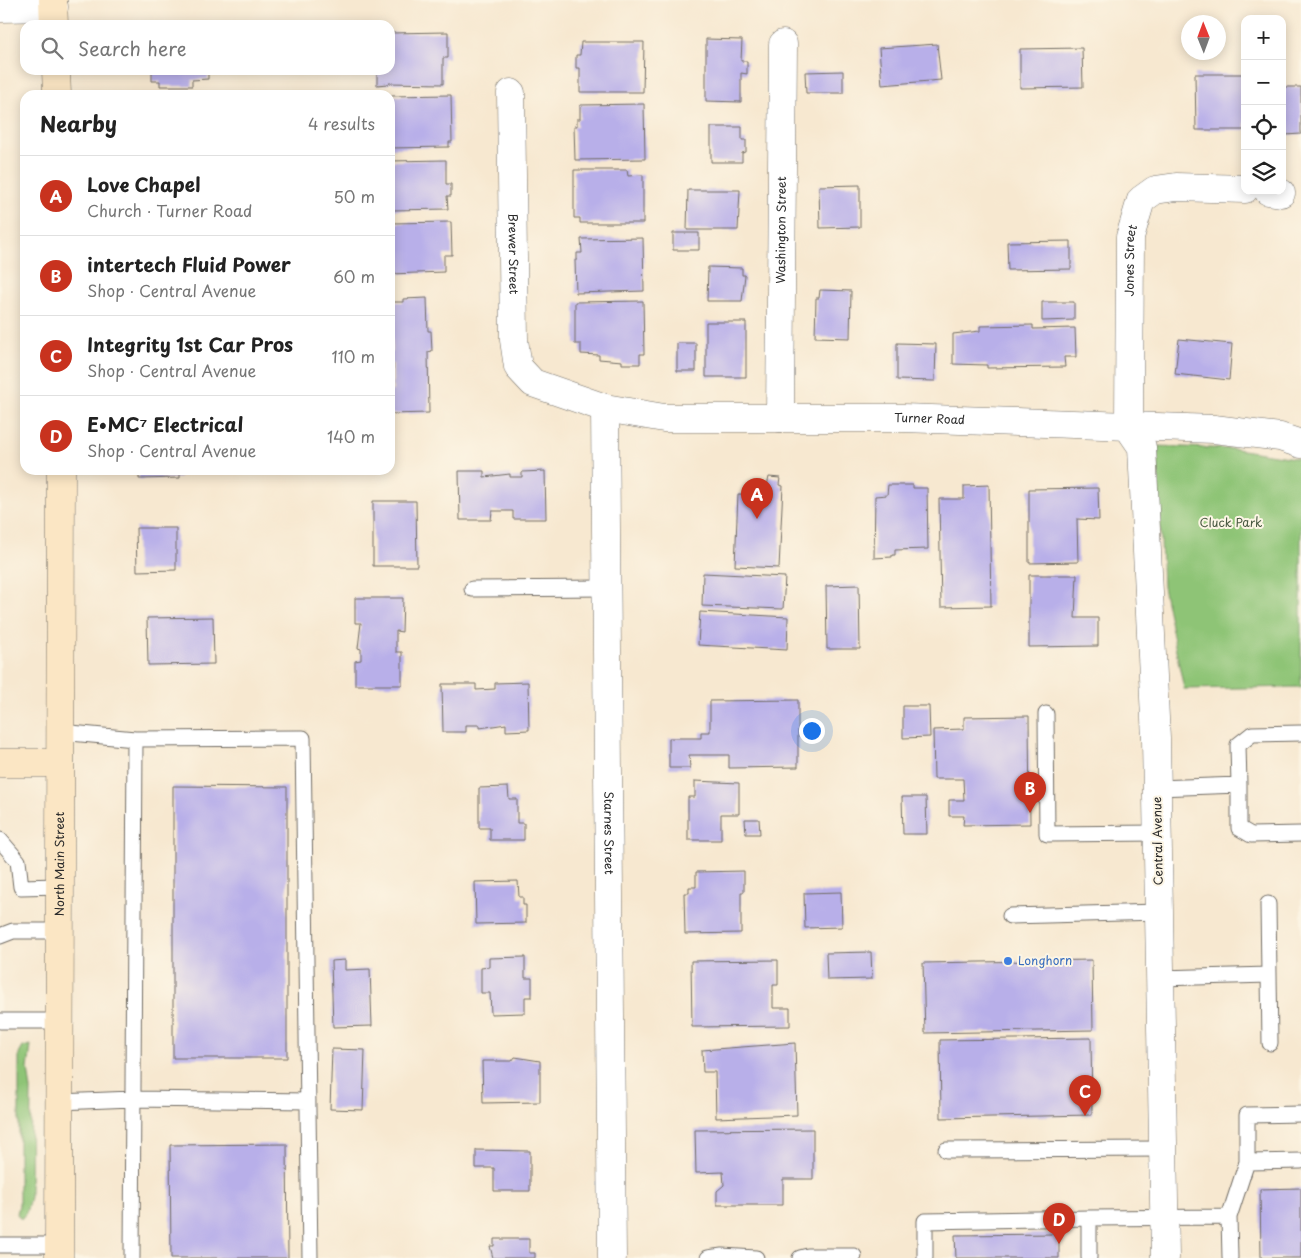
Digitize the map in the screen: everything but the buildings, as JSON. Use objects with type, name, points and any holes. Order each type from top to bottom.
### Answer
[{"type":"main road","points":[[56,75],[56,90]]},
{"type":"main road","name":"North Main Street","points":[[59,1252],[61,475]]},
{"type":"main road","points":[[0,763],[59,764]]},
{"type":"street","points":[[0,8],[54,11]]},
{"type":"street","name":"Washington Street","points":[[780,418],[783,44]]},
{"type":"street","name":"Brewer Street","points":[[511,93],[514,340],[518,368],[533,383],[558,393]]},
{"type":"street","name":"Jones Street","points":[[1129,428],[1130,236],[1141,200],[1155,190],[1176,187],[1241,188]]},
{"type":"street","name":"Turner Road","points":[[558,393],[605,408],[664,418],[903,418],[1129,428],[1214,429],[1280,437],[1301,444]]},
{"type":"street","name":"Starnes Street","points":[[605,408],[612,1258]]},
{"type":"street","name":"Central Avenue","points":[[1129,428],[1142,447],[1157,788],[1165,1258]]},
{"type":"lane","points":[[472,588],[607,588]]},
{"type":"lane","points":[[1046,714],[1047,834],[1158,833]]},
{"type":"lane","points":[[60,732],[135,739],[303,738],[310,1258]]},
{"type":"lane","points":[[1301,733],[1252,734],[1238,745],[1239,828],[1251,835],[1301,834]]},
{"type":"lane","points":[[132,1258],[135,739]]},
{"type":"lane","points":[[1157,788],[1238,785]]},
{"type":"lane","points":[[0,840],[18,861],[21,887],[59,886]]},
{"type":"lane","points":[[1268,904],[1270,1043]]},
{"type":"lane","points":[[1010,916],[1159,912]]},
{"type":"lane","points":[[0,936],[13,931],[59,931]]},
{"type":"lane","points":[[1160,978],[1269,976]]},
{"type":"lane","points":[[0,1021],[59,1021]]},
{"type":"lane","points":[[59,1102],[132,1100],[308,1101]]},
{"type":"lane","points":[[1230,1258],[1229,1217],[1247,1162],[1247,1115],[1301,1114]]},
{"type":"lane","points":[[946,1150],[1163,1149]]},
{"type":"lane","points":[[1247,1162],[1301,1161]]},
{"type":"lane","points":[[925,1258],[925,1221],[1229,1217]]},
{"type":"lane","points":[[1089,1218],[1089,1258]]},
{"type":"lane","points":[[0,1245],[59,1252]]},
{"type":"lane","points":[[708,1258],[722,1256],[756,1258]]},
{"type":"lane","points":[[800,1258],[808,1256],[854,1256]]},
{"type":"green space","name":"Cluck Park","points":[[1157,446],[1236,449],[1301,459],[1301,687],[1184,689],[1163,587]]},
{"type":"green space","points":[[31,1045],[28,1069],[31,1090],[30,1197],[26,1213],[21,1219],[17,1214],[19,1205],[19,1054],[23,1047]]},
{"type":"place","name":"Love Chapel","points":[[757,519]]},
{"type":"place","name":"intertech Fluid Power","points":[[1030,813]]},
{"type":"place","name":"Longhorn","points":[[1008,961]]},
{"type":"place","name":"Integrity 1st Car Pros","points":[[1085,1116]]},
{"type":"place","name":"E•MC⁷ Electrical","points":[[1059,1244]]}]
